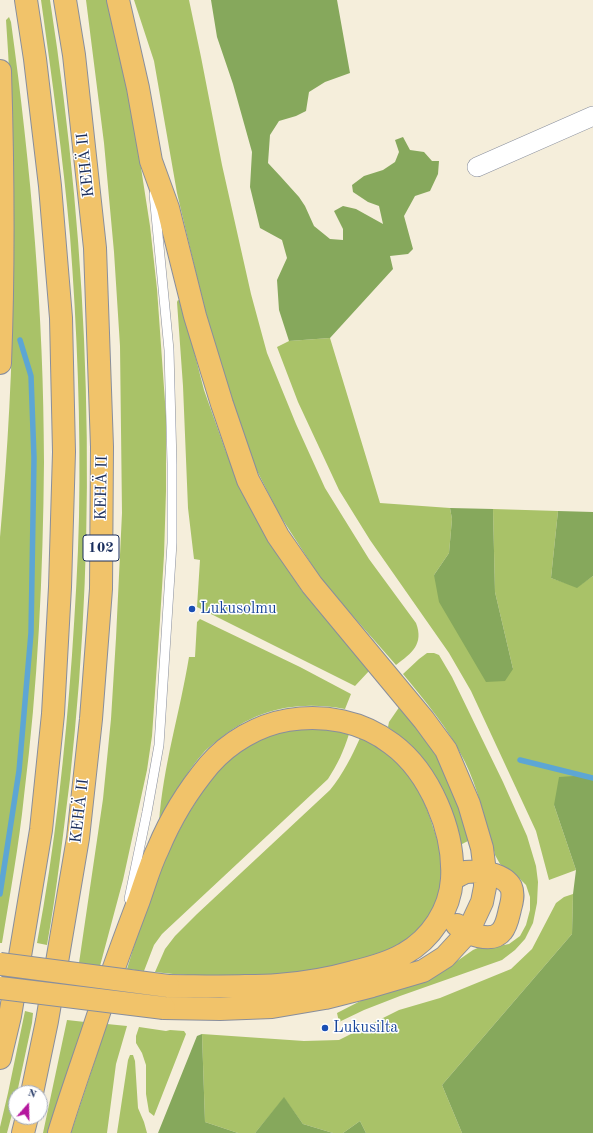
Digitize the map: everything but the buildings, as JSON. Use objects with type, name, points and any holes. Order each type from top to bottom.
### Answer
[{"type":"highway","name":"102","points":[[0,1058],[10,1016],[41,830],[52,722],[60,587],[64,452],[61,318],[50,186],[35,59],[26,0]]},
{"type":"highway","name":"KEHÄ II","points":[[34,1085],[47,1021],[78,838],[91,719],[100,589],[102,447],[94,248],[74,55],[65,0]]},
{"type":"highway","points":[[0,988],[164,1008],[220,1009],[272,1007],[332,996],[423,971],[445,957],[468,932],[482,902],[485,887],[482,848],[469,804],[446,750],[404,695],[312,585],[278,536],[248,480],[222,404],[195,316],[168,208],[151,161],[138,88],[118,0]]},
{"type":"highway","points":[[0,71],[2,126],[0,363]]},
{"type":"highway","points":[[0,964],[168,986],[275,986],[326,979],[389,962],[419,944],[432,931],[446,908],[452,879],[452,861],[449,840],[443,821],[432,793],[416,768],[406,755],[378,734],[340,720],[299,718],[279,721],[242,736],[211,764],[186,797],[158,849],[119,953],[59,1133]]},
{"type":"highway","points":[[446,908],[450,919],[458,927],[481,937],[494,936],[501,933],[506,925],[513,897],[511,888],[507,882],[485,872],[466,872],[452,879]]},
{"type":"street","points":[[477,167],[593,116]]},
{"type":"lane","points":[[119,953],[159,745],[172,543],[172,464],[169,350],[151,161]]},
{"type":"green space","points":[[41,0],[50,0],[64,97],[74,194],[82,292],[86,389],[87,487],[85,584],[79,682],[70,779],[57,883],[47,945],[37,943],[54,835],[63,763],[69,691],[78,552],[79,412],[75,306],[70,236],[61,147]]},
{"type":"green space","points":[[86,0],[108,0],[131,103],[150,226],[157,289],[166,416],[164,555],[152,736],[147,770],[123,880],[100,966],[79,963],[103,799],[111,719],[122,513],[120,346],[114,252],[104,143]]},
{"type":"green space","points":[[134,0],[189,0],[222,165],[251,294],[267,353],[296,424],[325,488],[369,559],[416,623],[418,637],[415,647],[396,665],[323,582],[279,514],[247,451],[209,328],[177,193],[154,61]]},
{"type":"green space","points":[[211,0],[337,0],[350,73],[325,82],[309,92],[306,111],[296,116],[279,121],[270,135],[268,163],[299,197],[314,226],[330,239],[343,240],[343,229],[334,211],[343,206],[356,209],[383,224],[379,206],[368,202],[353,192],[352,185],[364,176],[383,170],[395,162],[399,152],[395,140],[403,137],[410,150],[424,152],[432,161],[439,161],[438,174],[430,191],[415,196],[404,216],[413,249],[408,254],[390,256],[393,269],[330,338],[289,341],[279,310],[277,280],[287,258],[282,240],[260,228],[250,187],[252,152],[233,84],[217,37]]},
{"type":"green space","points":[[9,17],[11,22],[25,132],[35,242],[42,352],[44,462],[41,588],[33,713],[20,833],[2,943],[0,943],[0,537],[9,408],[14,278],[12,149],[6,20]]},
{"type":"green space","points":[[178,300],[181,301],[204,390],[226,452],[261,526],[302,591],[369,671],[355,686],[197,607],[200,560],[194,559],[188,508]]},
{"type":"green space","points":[[330,338],[380,503],[450,508],[452,519],[449,553],[434,575],[513,669],[495,592],[493,509],[558,511],[551,578],[577,587],[593,576],[593,778],[590,775],[554,805],[576,870],[549,880],[536,831],[471,691],[449,653],[370,540],[339,490],[298,402],[277,347],[289,341]]},
{"type":"green space","points":[[450,508],[493,509],[495,592],[513,669],[505,681],[486,682],[439,602],[434,575],[449,553],[452,519]]},
{"type":"green space","points":[[558,511],[593,512],[593,576],[577,588],[551,578]]},
{"type":"green space","points":[[200,619],[300,667],[351,694],[345,709],[327,706],[293,707],[262,714],[231,730],[208,748],[198,759],[169,804],[159,823],[168,760],[189,657],[195,657],[197,622]]},
{"type":"green space","points":[[427,653],[439,655],[452,677],[503,782],[527,836],[536,866],[538,882],[537,903],[533,923],[525,939],[515,950],[502,960],[400,996],[364,1010],[339,1022],[337,1013],[380,991],[450,966],[473,950],[482,946],[494,947],[509,944],[520,936],[526,925],[530,910],[530,897],[526,885],[517,876],[500,864],[495,855],[474,782],[459,750],[437,716],[403,674]]},
{"type":"green space","points":[[400,706],[426,737],[448,777],[470,840],[460,845],[442,789],[428,765],[411,745],[388,727],[389,722]]},
{"type":"green space","points":[[288,729],[332,729],[349,734],[340,758],[328,779],[162,934],[154,945],[144,971],[127,969],[142,920],[165,857],[187,816],[208,783],[224,764],[246,747],[265,736]]},
{"type":"green space","points":[[360,738],[375,745],[397,762],[412,780],[428,811],[441,854],[441,879],[440,889],[435,905],[420,928],[396,948],[378,956],[326,968],[262,976],[197,976],[155,972],[165,949],[175,936],[330,790],[347,765]]},
{"type":"green space","points":[[590,775],[593,778],[593,1133],[462,1133],[442,1085],[572,934],[573,894],[576,870],[554,805],[559,777]]},
{"type":"green space","points":[[573,894],[572,934],[442,1085],[462,1133],[366,1133],[360,1121],[343,1133],[333,1133],[303,1124],[284,1098],[255,1133],[238,1133],[205,1122],[202,1034],[304,1041],[339,1040],[399,1010],[440,998],[511,969],[532,949],[556,903],[564,897]]},
{"type":"green space","points":[[25,1011],[33,1013],[19,1085],[10,1085]]},
{"type":"green space","points":[[67,1020],[85,1022],[51,1133],[43,1133],[45,1125],[48,1125],[48,1109]]},
{"type":"green space","points":[[107,1024],[127,1026],[116,1064],[107,1133],[71,1133]]},
{"type":"green space","points":[[139,1027],[166,1031],[184,1031],[186,1034],[154,1116],[149,1112],[146,1094],[146,1065],[142,1053],[136,1043],[136,1036]]},
{"type":"green space","points":[[202,1034],[205,1122],[238,1133],[158,1133],[197,1036]]},
{"type":"green space","points":[[130,1055],[133,1055],[135,1061],[138,1108],[147,1133],[117,1133]]},
{"type":"green space","points":[[8,1093],[9,1125],[7,1133],[0,1133]]},
{"type":"green space","points":[[284,1097],[303,1124],[333,1133],[255,1133]]},
{"type":"green space","points":[[360,1121],[366,1133],[343,1133]]},
{"type":"waterway","points":[[0,894],[19,771],[31,633],[34,458],[31,376],[20,340]]},
{"type":"waterway","points":[[520,760],[593,778]]},
{"type":"place","name":"Lukusolmu","points":[[192,609]]},
{"type":"place","name":"Lukusilta","points":[[325,1028]]}]
